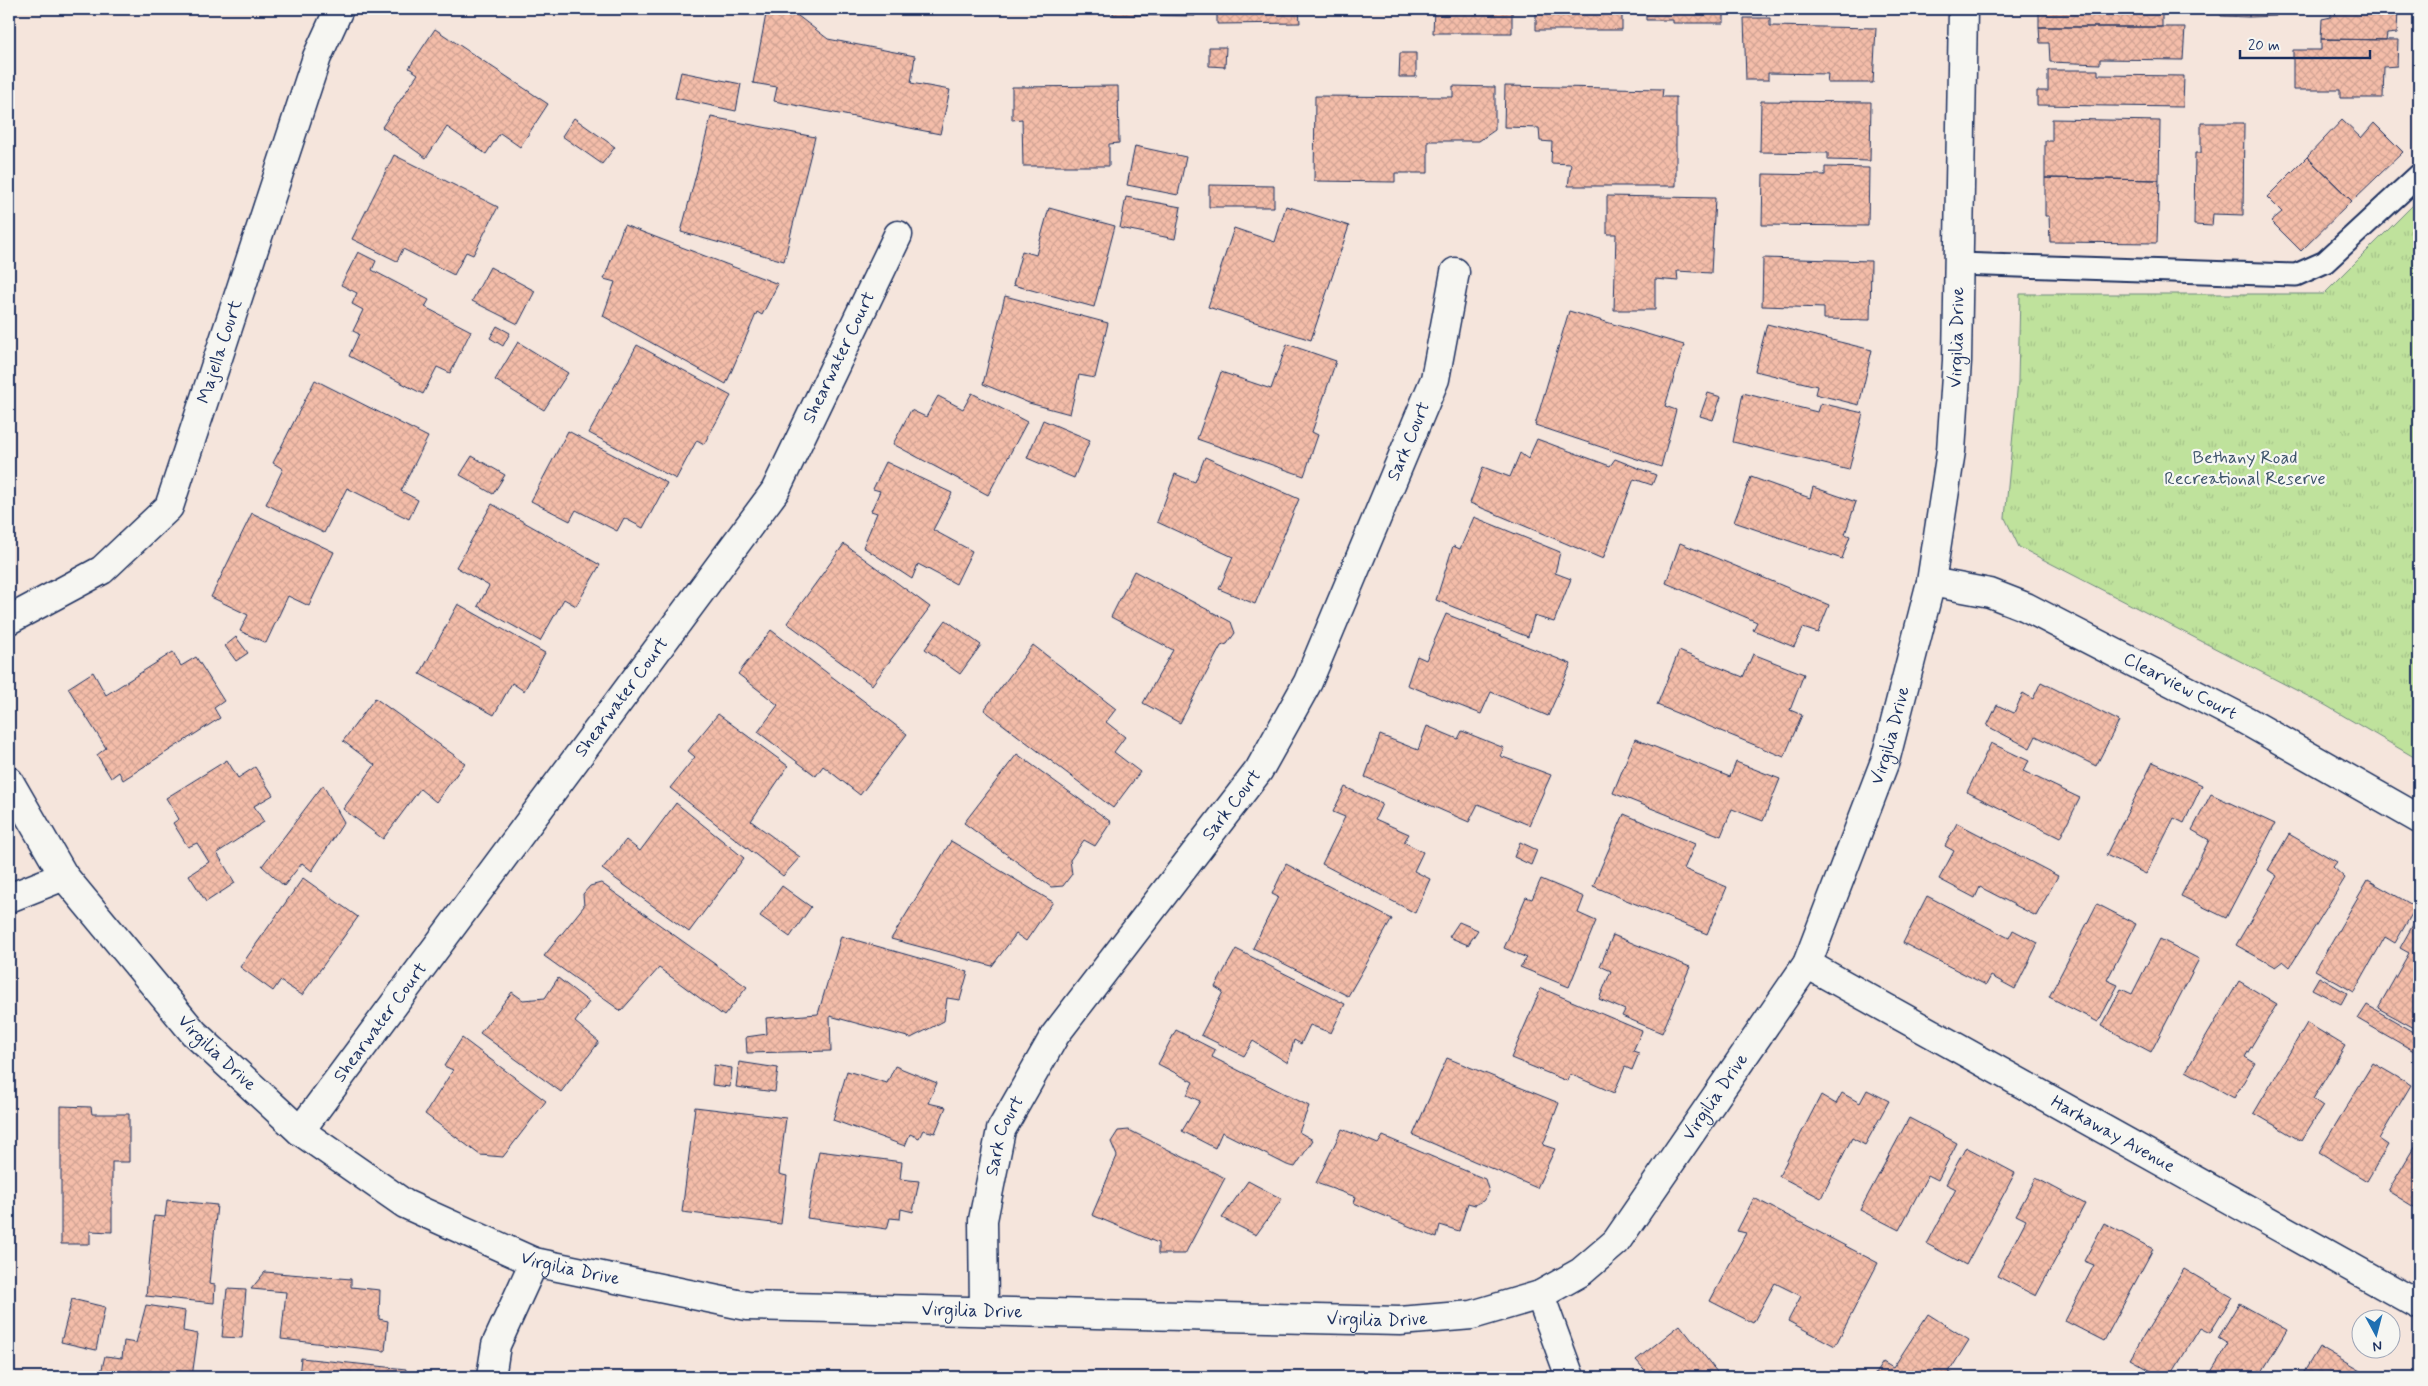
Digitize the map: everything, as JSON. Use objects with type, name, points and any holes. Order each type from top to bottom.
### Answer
[{"type":"street","name":"Majella Court","points":[[9,620],[102,570],[169,507],[317,57],[339,9]]},
{"type":"street","name":"Virgilia Drive","points":[[9,781],[64,876],[194,1033],[300,1131],[404,1204],[534,1262],[747,1306],[1400,1321],[1472,1315],[1540,1295],[1582,1272],[1616,1242],[1807,964],[1885,761],[1930,582],[1951,451],[1957,360],[1963,9]]},
{"type":"street","name":"Shearwater Court","points":[[300,1131],[774,491],[898,236]]},
{"type":"street","name":"Sark Court","points":[[984,1311],[983,1220],[1001,1130],[1055,1035],[1259,770],[1308,682],[1435,379],[1455,272]]},
{"type":"street","name":"Clearview Court","points":[[1930,582],[1990,593],[2026,607],[2245,720],[2419,819]]},
{"type":"street","points":[[9,898],[64,876]]},
{"type":"street","name":"Harkaway Avenue","points":[[1807,964],[2419,1305]]},
{"type":"street","points":[[491,1377],[496,1345],[534,1262]]},
{"type":"street","points":[[1540,1295],[1570,1377]]},
{"type":"lane","points":[[1959,264],[2296,275],[2325,262],[2419,175]]},
{"type":"green space","name":"Bethany Road Recreational Reserve","points":[[2419,199],[2419,760],[2325,705],[2019,547],[2005,518],[2018,381],[2020,294],[2324,294]]},
{"type":"building","points":[[767,9],[789,9],[828,39],[915,56],[911,83],[950,90],[940,134],[774,101],[777,87],[753,83]]},
{"type":"building","points":[[1000,9],[1076,9],[1075,13]]},
{"type":"building","points":[[1113,9],[1195,9],[1195,16],[1113,15]]},
{"type":"building","points":[[1217,9],[1299,9],[1300,23],[1217,24]]},
{"type":"building","points":[[1434,9],[1512,9],[1512,33],[1433,33]]},
{"type":"building","points":[[1536,9],[1622,9],[1622,30],[1536,30]]},
{"type":"building","points":[[1646,9],[1724,9],[1724,23],[1673,23],[1673,20],[1646,20]]},
{"type":"building","points":[[2162,9],[2162,27],[2039,27],[2039,10]]},
{"type":"building","points":[[2220,9],[2249,9],[2249,17],[2221,16]]},
{"type":"building","points":[[2249,9],[2276,9],[2276,16],[2249,17]]},
{"type":"building","points":[[2331,9],[2398,9],[2397,33],[2387,34],[2386,40],[2321,39],[2322,19],[2331,17]]},
{"type":"building","points":[[1744,18],[1770,18],[1770,26],[1876,28],[1873,83],[1827,83],[1828,74],[1768,73],[1768,80],[1746,80]]},
{"type":"building","points":[[2039,27],[2185,27],[2183,60],[2100,59],[2100,64],[2050,62],[2049,43],[2040,43]]},
{"type":"building","points":[[435,29],[548,104],[520,147],[500,133],[486,154],[447,127],[426,158],[382,127],[418,74],[409,68]]},
{"type":"building","points":[[2321,39],[2398,40],[2397,66],[2384,67],[2383,98],[2340,98],[2340,90],[2293,90],[2293,50],[2321,50]]},
{"type":"building","points":[[1209,47],[1226,47],[1225,67],[1209,66]]},
{"type":"building","points":[[1400,53],[1416,53],[1416,77],[1399,77]]},
{"type":"building","points":[[2048,70],[2098,70],[2098,75],[2184,76],[2183,107],[2037,105],[2037,91],[2048,91]]},
{"type":"building","points":[[681,72],[741,84],[736,111],[675,98]]},
{"type":"building","points":[[1118,86],[1119,143],[1109,144],[1109,166],[1023,166],[1022,119],[1012,120],[1012,87]]},
{"type":"building","points":[[1453,86],[1495,87],[1495,130],[1479,141],[1428,141],[1428,173],[1395,173],[1395,182],[1314,181],[1315,96],[1453,97]]},
{"type":"building","points":[[1505,86],[1663,89],[1662,97],[1676,97],[1676,186],[1568,186],[1571,164],[1551,163],[1552,142],[1540,141],[1539,128],[1504,127]]},
{"type":"building","points":[[1761,101],[1871,102],[1870,161],[1828,160],[1828,153],[1760,152]]},
{"type":"building","points":[[711,117],[815,137],[784,261],[681,232]]},
{"type":"building","points":[[574,118],[615,147],[602,164],[562,136]]},
{"type":"building","points":[[2052,119],[2160,121],[2159,180],[2045,178],[2045,141],[2052,141]]},
{"type":"building","points":[[2342,120],[2361,138],[2374,123],[2403,152],[2352,201],[2307,157]]},
{"type":"building","points":[[2201,123],[2244,123],[2243,215],[2213,214],[2212,226],[2194,225],[2195,153],[2201,153]]},
{"type":"building","points":[[1135,146],[1186,157],[1178,195],[1127,185]]},
{"type":"building","points":[[394,155],[498,207],[473,255],[466,252],[454,275],[403,249],[397,261],[352,239]]},
{"type":"building","points":[[2307,157],[2352,201],[2301,251],[2271,221],[2282,212],[2267,197]]},
{"type":"building","points":[[1825,167],[1869,168],[1868,226],[1762,225],[1763,174],[1825,175]]},
{"type":"building","points":[[2045,178],[2159,180],[2157,243],[2050,242],[2049,216],[2045,216]]},
{"type":"building","points":[[1209,185],[1274,186],[1274,207],[1209,207]]},
{"type":"building","points":[[1607,196],[1715,198],[1711,273],[1677,271],[1678,281],[1655,279],[1655,310],[1614,310],[1616,234],[1607,234]]},
{"type":"building","points":[[1126,197],[1181,207],[1175,239],[1120,228]]},
{"type":"building","points":[[1286,206],[1349,226],[1311,340],[1208,307],[1234,228],[1275,242]]},
{"type":"building","points":[[1049,208],[1115,226],[1094,307],[1013,285],[1022,251],[1036,255]]},
{"type":"building","points":[[624,225],[778,284],[762,315],[757,312],[726,384],[603,316],[615,282],[604,279]]},
{"type":"building","points":[[358,252],[376,261],[372,270],[429,300],[425,307],[471,331],[450,373],[437,367],[423,394],[349,356],[359,334],[353,331],[363,310],[352,304],[357,293],[341,285]]},
{"type":"building","points":[[1763,258],[1871,261],[1870,320],[1824,319],[1824,308],[1762,306]]},
{"type":"building","points":[[490,267],[535,291],[518,324],[472,301]]},
{"type":"building","points":[[1005,296],[1108,323],[1095,378],[1079,375],[1070,414],[1029,403],[983,384]]},
{"type":"building","points":[[1569,311],[1684,345],[1665,406],[1676,410],[1661,467],[1535,425]]},
{"type":"building","points":[[1767,324],[1872,350],[1859,405],[1815,394],[1817,386],[1755,371]]},
{"type":"building","points":[[497,326],[510,333],[503,346],[490,338]]},
{"type":"building","points":[[518,342],[568,373],[544,410],[495,380]]},
{"type":"building","points":[[1287,344],[1336,361],[1312,432],[1318,435],[1304,476],[1197,439],[1221,372],[1271,389]]},
{"type":"building","points":[[637,345],[731,396],[704,444],[697,440],[676,479],[589,433]]},
{"type":"building","points":[[315,380],[428,437],[401,491],[418,500],[409,519],[347,488],[324,533],[266,504],[283,469],[273,463]]},
{"type":"building","points":[[972,393],[1027,422],[988,495],[893,444],[911,410],[926,417],[938,396],[963,409]]},
{"type":"building","points":[[1708,393],[1721,397],[1713,420],[1700,416]]},
{"type":"building","points":[[1743,393],[1817,412],[1820,403],[1863,413],[1849,470],[1733,442]]},
{"type":"building","points":[[1043,420],[1090,440],[1074,478],[1027,458]]},
{"type":"building","points":[[568,431],[667,483],[643,528],[624,518],[617,531],[576,510],[570,521],[531,501]]},
{"type":"building","points":[[1537,439],[1610,466],[1615,459],[1656,475],[1652,485],[1634,479],[1603,559],[1470,503],[1483,467],[1510,477],[1520,453],[1528,459]]},
{"type":"building","points":[[472,456],[505,475],[493,494],[460,475]]},
{"type":"building","points":[[1205,457],[1299,499],[1255,604],[1219,589],[1233,557],[1157,522],[1175,474],[1195,482]]},
{"type":"building","points":[[886,462],[952,493],[933,530],[972,551],[956,584],[918,564],[912,579],[863,547],[877,513],[871,511],[880,491],[873,489]]},
{"type":"building","points":[[1751,477],[1810,498],[1813,487],[1856,502],[1845,534],[1850,536],[1842,559],[1734,522]]},
{"type":"building","points":[[492,504],[600,565],[576,606],[564,599],[540,641],[478,606],[489,586],[456,567]]},
{"type":"building","points":[[252,513],[334,552],[309,606],[288,596],[266,643],[240,631],[248,615],[211,597]]},
{"type":"building","points":[[1474,517],[1560,552],[1555,573],[1571,579],[1554,622],[1534,616],[1528,637],[1436,600],[1453,546],[1460,549]]},
{"type":"building","points":[[1680,543],[1829,605],[1818,633],[1803,628],[1794,647],[1753,630],[1757,622],[1666,583]]},
{"type":"building","points":[[844,544],[930,607],[872,685],[787,623]]},
{"type":"building","points":[[1134,571],[1231,622],[1235,633],[1227,644],[1221,646],[1180,723],[1143,703],[1173,650],[1111,617]]},
{"type":"building","points":[[458,604],[545,653],[524,691],[512,683],[494,715],[420,674]]},
{"type":"building","points":[[1446,614],[1571,664],[1548,716],[1491,692],[1481,714],[1407,685],[1417,656],[1426,660]]},
{"type":"building","points":[[946,620],[981,645],[960,674],[925,649]]},
{"type":"building","points":[[771,630],[907,734],[860,795],[823,766],[816,776],[758,732],[778,705],[738,674]]},
{"type":"building","points":[[236,637],[248,653],[236,661],[225,646]]},
{"type":"building","points":[[1033,645],[1116,709],[1106,722],[1125,737],[1114,752],[1140,772],[1113,808],[984,710]]},
{"type":"building","points":[[1679,651],[1743,677],[1753,654],[1804,674],[1790,710],[1802,715],[1784,757],[1657,705]]},
{"type":"building","points":[[173,652],[181,666],[196,657],[224,701],[214,708],[220,718],[123,780],[119,772],[111,778],[97,755],[106,748],[68,688],[93,672],[106,695]]},
{"type":"building","points":[[2041,682],[2119,721],[2096,766],[2036,736],[2030,748],[1987,726],[1997,705],[2014,713],[2023,693],[2033,699]]},
{"type":"building","points":[[375,698],[465,763],[436,802],[420,789],[383,839],[343,809],[375,765],[343,741]]},
{"type":"building","points":[[718,714],[788,766],[751,821],[800,857],[783,876],[670,788],[695,757],[688,751]]},
{"type":"building","points":[[1427,726],[1458,739],[1462,731],[1504,748],[1500,756],[1551,775],[1529,825],[1478,804],[1469,822],[1365,777],[1380,735],[1418,750]]},
{"type":"building","points":[[1635,739],[1730,777],[1736,762],[1780,779],[1763,821],[1732,809],[1721,836],[1613,793]]},
{"type":"building","points":[[1991,743],[2029,761],[2023,771],[2080,798],[2060,838],[1967,792]]},
{"type":"building","points":[[1017,754],[1111,822],[1095,846],[1084,840],[1070,860],[1072,874],[1063,886],[1051,887],[964,823]]},
{"type":"building","points":[[227,760],[238,778],[255,767],[273,795],[254,806],[264,822],[217,853],[235,883],[206,902],[189,875],[209,862],[197,843],[188,847],[173,823],[179,819],[166,798]]},
{"type":"building","points":[[2153,762],[2202,785],[2184,823],[2174,818],[2146,874],[2106,855]]},
{"type":"building","points":[[323,785],[344,822],[312,871],[302,863],[284,886],[262,866]]},
{"type":"building","points":[[1345,787],[1382,804],[1375,819],[1409,834],[1404,842],[1423,852],[1414,871],[1430,879],[1415,913],[1322,864],[1345,817],[1333,812]]},
{"type":"building","points":[[2211,794],[2275,824],[2226,918],[2181,896],[2209,840],[2192,830]]},
{"type":"building","points":[[676,803],[744,858],[689,932],[602,869],[626,840],[640,851]]},
{"type":"building","points":[[1624,814],[1695,844],[1684,869],[1727,887],[1707,934],[1593,886]]},
{"type":"building","points":[[1957,823],[2058,876],[2036,916],[1980,887],[1975,898],[1939,879],[1954,851],[1945,846]]},
{"type":"building","points":[[2289,834],[2337,862],[2333,867],[2345,878],[2290,967],[2283,961],[2275,967],[2236,945],[2277,876],[2268,870]]},
{"type":"building","points":[[951,841],[1053,902],[1026,941],[1016,934],[992,966],[891,939]]},
{"type":"building","points":[[1520,842],[1537,850],[1531,865],[1514,857]]},
{"type":"building","points":[[1286,864],[1392,919],[1348,996],[1253,948],[1278,897],[1272,894]]},
{"type":"building","points":[[303,878],[358,917],[302,995],[280,981],[273,991],[240,967]]},
{"type":"building","points":[[1541,879],[1584,897],[1578,913],[1596,921],[1569,987],[1520,967],[1527,958],[1504,948],[1526,897],[1532,899]]},
{"type":"building","points":[[2368,880],[2416,907],[2395,943],[2385,937],[2354,992],[2315,970]]},
{"type":"building","points":[[601,883],[747,987],[724,1016],[659,968],[621,1011],[544,956],[584,906],[583,894],[590,886]]},
{"type":"building","points":[[782,886],[811,907],[790,937],[760,916]]},
{"type":"building","points":[[1927,896],[2009,938],[2013,930],[2038,943],[2015,989],[1991,976],[1986,985],[1903,943]]},
{"type":"building","points":[[2097,904],[2136,924],[2107,980],[2118,985],[2098,1022],[2049,997]]},
{"type":"building","points":[[2419,914],[2419,1024],[2416,1029],[2378,1008],[2409,953],[2400,948]]},
{"type":"building","points":[[1459,922],[1478,930],[1468,945],[1449,937]]},
{"type":"building","points":[[1613,935],[1690,967],[1662,1033],[1622,1016],[1625,1010],[1599,999],[1611,971],[1600,966]]},
{"type":"building","points":[[841,936],[968,972],[960,1000],[947,998],[944,1021],[911,1038],[830,1016],[831,1051],[747,1053],[746,1037],[767,1034],[766,1018],[818,1014]]},
{"type":"building","points":[[2160,939],[2199,959],[2151,1052],[2102,1026],[2121,989],[2132,994]]},
{"type":"building","points":[[1236,949],[1345,1004],[1331,1033],[1310,1025],[1301,1044],[1294,1040],[1288,1063],[1253,1041],[1244,1056],[1201,1035],[1223,992],[1215,987]]},
{"type":"building","points":[[2319,977],[2347,993],[2341,1004],[2312,989]]},
{"type":"building","points":[[558,978],[589,1002],[575,1022],[599,1042],[561,1092],[480,1033],[512,992],[523,1000],[545,998]]},
{"type":"building","points":[[2239,981],[2277,1004],[2245,1057],[2255,1063],[2234,1098],[2186,1071]]},
{"type":"building","points":[[1541,988],[1642,1031],[1633,1051],[1639,1053],[1632,1070],[1625,1067],[1614,1093],[1570,1074],[1567,1081],[1511,1058]]},
{"type":"building","points":[[2367,1005],[2419,1035],[2419,1054],[2358,1019]]},
{"type":"building","points":[[2307,1023],[2345,1046],[2313,1099],[2323,1106],[2301,1141],[2254,1113]]},
{"type":"building","points":[[1176,1030],[1215,1050],[1212,1057],[1309,1106],[1299,1132],[1313,1140],[1295,1167],[1287,1165],[1222,1132],[1215,1148],[1182,1131],[1200,1101],[1187,1095],[1193,1082],[1158,1064]]},
{"type":"building","points":[[462,1038],[546,1101],[503,1157],[480,1155],[425,1114],[453,1070],[444,1066]]},
{"type":"building","points":[[1447,1058],[1559,1103],[1543,1145],[1555,1149],[1537,1188],[1413,1135]]},
{"type":"building","points":[[739,1062],[778,1068],[775,1092],[736,1087]]},
{"type":"building","points":[[2373,1063],[2411,1085],[2379,1139],[2388,1145],[2367,1181],[2319,1152]]},
{"type":"building","points":[[714,1065],[732,1068],[730,1087],[712,1085]]},
{"type":"building","points":[[895,1066],[937,1083],[928,1103],[946,1107],[935,1133],[923,1130],[919,1138],[910,1134],[905,1146],[833,1120],[847,1071],[887,1083]]},
{"type":"building","points":[[1867,1090],[1889,1101],[1865,1145],[1852,1138],[1821,1198],[1779,1176],[1821,1095],[1836,1104],[1842,1093],[1860,1103]]},
{"type":"building","points":[[61,1106],[91,1107],[92,1114],[129,1114],[129,1162],[112,1162],[112,1232],[90,1231],[90,1244],[61,1244]]},
{"type":"building","points":[[695,1107],[786,1118],[779,1174],[787,1176],[781,1224],[682,1212]]},
{"type":"building","points":[[1909,1118],[1957,1143],[1938,1180],[1928,1175],[1899,1230],[1860,1210]]},
{"type":"building","points":[[1342,1129],[1378,1144],[1383,1136],[1485,1179],[1489,1192],[1483,1201],[1475,1205],[1468,1203],[1459,1231],[1440,1225],[1437,1238],[1354,1203],[1356,1197],[1316,1183]]},
{"type":"building","points":[[1129,1130],[1225,1178],[1185,1254],[1158,1254],[1158,1243],[1092,1215],[1117,1156],[1111,1142],[1118,1131]]},
{"type":"building","points":[[2419,1139],[2419,1210],[2388,1191]]},
{"type":"building","points":[[1966,1147],[2015,1173],[1966,1265],[1927,1244],[1956,1189],[1946,1184]]},
{"type":"building","points":[[819,1151],[902,1162],[900,1179],[919,1181],[913,1212],[901,1209],[900,1219],[890,1218],[887,1229],[807,1218]]},
{"type":"building","points":[[2036,1178],[2085,1204],[2036,1296],[1997,1276],[2026,1220],[2016,1215]]},
{"type":"building","points":[[1248,1181],[1282,1199],[1256,1235],[1222,1218]]},
{"type":"building","points":[[1754,1198],[1878,1263],[1835,1346],[1788,1321],[1801,1296],[1775,1283],[1753,1323],[1710,1301],[1746,1233],[1737,1231]]},
{"type":"building","points":[[167,1200],[217,1205],[209,1284],[215,1285],[214,1303],[146,1296],[154,1216],[165,1217]]},
{"type":"building","points":[[2104,1223],[2153,1249],[2104,1341],[2065,1321],[2094,1265],[2084,1261]]},
{"type":"building","points":[[2184,1269],[2232,1297],[2210,1333],[2200,1328],[2170,1377],[2162,1377],[2130,1359]]},
{"type":"building","points":[[265,1272],[351,1279],[351,1287],[380,1290],[379,1319],[388,1321],[385,1351],[281,1339],[286,1292],[251,1289]]},
{"type":"building","points":[[227,1289],[246,1290],[242,1338],[222,1337]]},
{"type":"building","points":[[72,1299],[105,1307],[96,1350],[61,1342]]},
{"type":"building","points":[[2239,1303],[2287,1330],[2259,1377],[2208,1377],[2228,1344],[2218,1338]]},
{"type":"building","points":[[146,1305],[185,1311],[183,1331],[198,1334],[192,1377],[100,1377],[105,1356],[122,1358],[124,1341],[136,1343]]},
{"type":"building","points":[[1928,1314],[1969,1340],[1949,1372],[1958,1377],[1873,1377],[1883,1362],[1893,1368]]},
{"type":"building","points":[[1680,1325],[1721,1377],[1651,1377],[1636,1360]]},
{"type":"building","points":[[2319,1347],[2367,1375],[2365,1377],[2301,1377]]},
{"type":"building","points":[[301,1358],[406,1369],[405,1377],[299,1377]]}]
